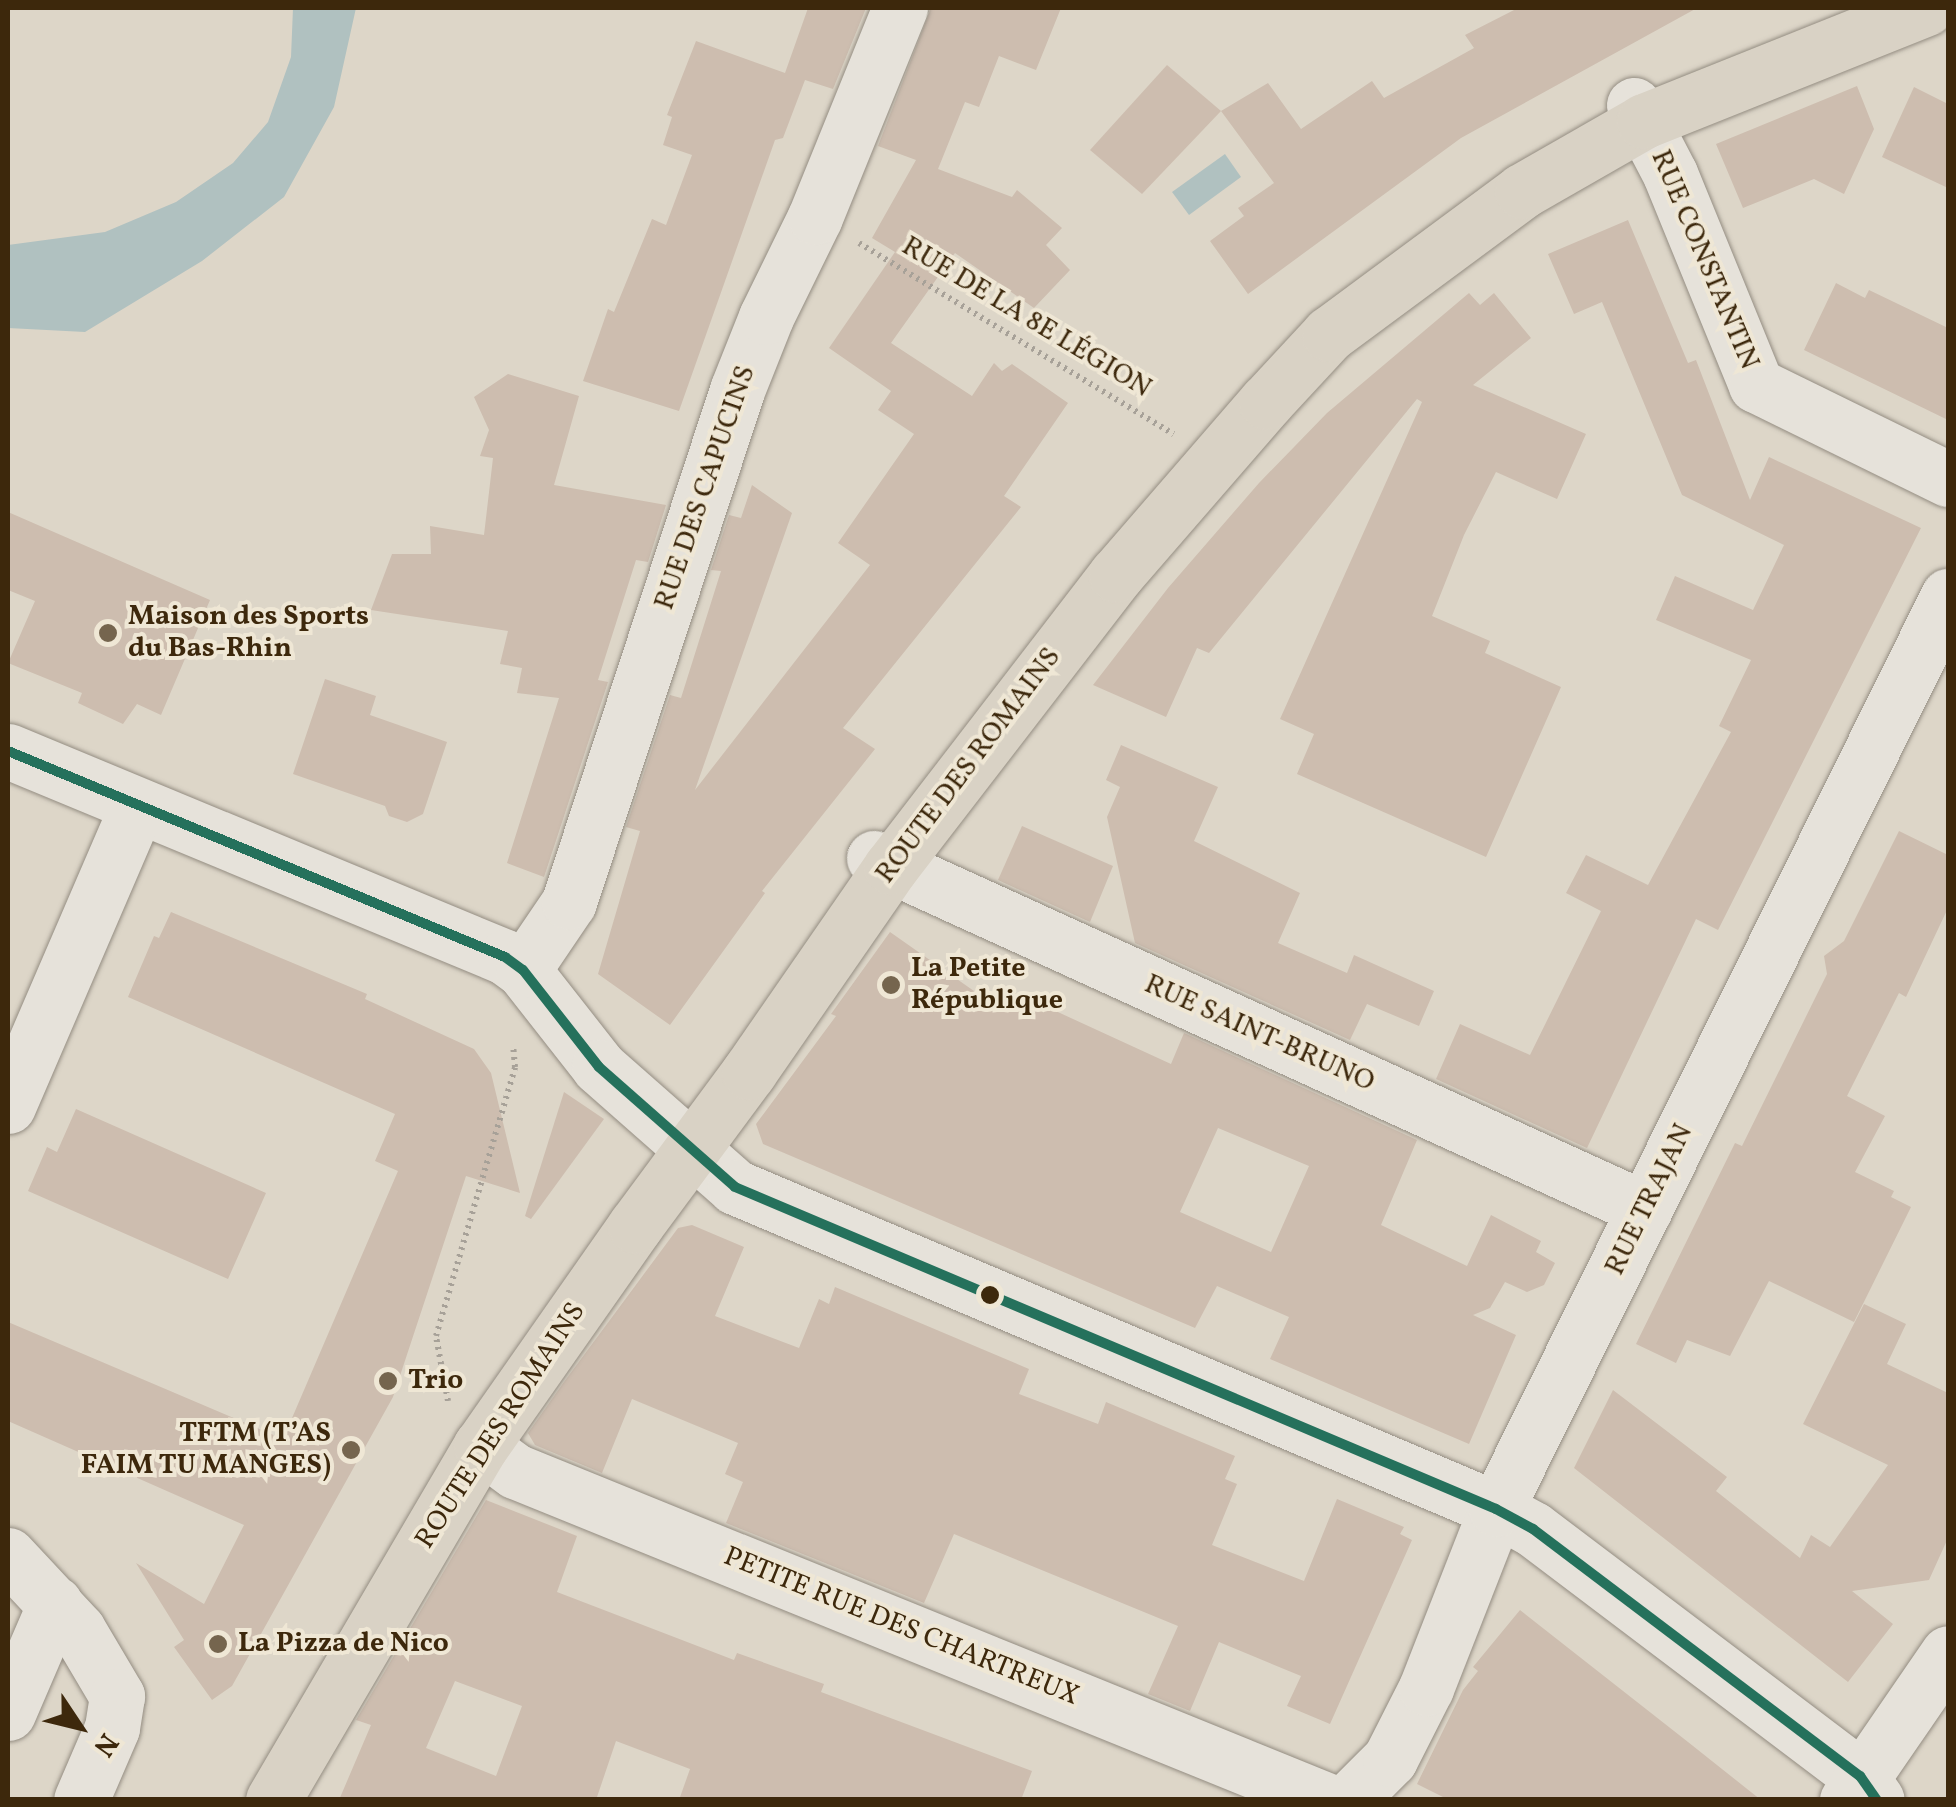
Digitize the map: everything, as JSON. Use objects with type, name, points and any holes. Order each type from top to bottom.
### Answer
[{"type":"main road","name":"ROUTE DES ROMAINS","points":[[273,1800],[481,1446],[691,1152],[882,863],[1212,461],[1329,334],[1522,191],[1639,113],[1926,8]]},
{"type":"street","name":"RUE DES CAPUCINS","points":[[523,970],[570,902],[737,390],[766,316],[815,217],[900,8]]},
{"type":"street","name":"RUE CONSTANTIN","points":[[1639,113],[1670,174],[1756,385],[1948,479]]},
{"type":"street","name":"RUE TRAJAN","points":[[1349,1800],[1390,1759],[1426,1688],[1496,1509],[1948,596]]},
{"type":"street","points":[[8,750],[138,807],[472,940],[523,970],[599,1067],[734,1186],[1496,1509],[1533,1530],[1862,1792],[1948,1653]]},
{"type":"street","points":[[8,1106],[138,807]]},
{"type":"street","name":"RUE SAINT-BRUNO","points":[[882,863],[1645,1208]]},
{"type":"street","name":"PETITE RUE DES CHARTREUX","points":[[481,1446],[514,1471],[1326,1800]]},
{"type":"street","points":[[8,1555],[78,1630],[117,1696],[112,1728],[81,1800]]},
{"type":"street","points":[[8,1713],[55,1604]]},
{"type":"path","name":"RUE DE LA 8E LÉGION","points":[[815,217],[1096,384],[1212,461]]},
{"type":"path","points":[[481,1446],[452,1420],[436,1336],[515,1066],[512,1034]]},
{"type":"shaded area","points":[[293,8],[356,8],[334,107],[284,197],[202,261],[85,332],[8,328],[8,245],[105,232],[176,202],[233,163],[268,122],[291,57]]},
{"type":"shaded area","points":[[1225,154],[1241,177],[1189,215],[1172,192]]},
{"type":"building","points":[[808,8],[866,8],[833,89],[805,80],[783,138],[775,140],[679,411],[583,381],[608,309],[614,312],[652,219],[666,225],[692,155],[663,145],[672,117],[667,115],[696,41],[785,73]]},
{"type":"building","points":[[931,8],[1061,8],[1036,70],[999,56],[979,107],[965,102],[938,169],[1012,197],[1017,190],[1062,228],[1046,245],[1070,270],[1034,308],[955,253],[891,343],[972,396],[994,363],[1002,371],[1012,364],[1068,403],[1004,496],[1021,507],[843,728],[875,749],[762,891],[765,893],[670,1025],[598,974],[640,831],[626,827],[670,695],[681,698],[721,571],[711,570],[729,515],[741,518],[752,485],[792,513],[695,790],[870,565],[838,543],[914,434],[878,410],[891,391],[829,348],[895,252],[872,238],[916,160],[878,146]]},
{"type":"building","points":[[1518,8],[1697,8],[1461,138],[1248,294],[1210,241],[1244,216],[1238,208],[1274,183],[1221,111],[1268,83],[1301,129],[1372,81],[1384,98],[1474,48],[1465,35]]},
{"type":"building","points":[[1167,65],[1221,111],[1142,194],[1090,150]]},
{"type":"building","points":[[1857,86],[1874,129],[1844,194],[1814,179],[1743,208],[1716,144]]},
{"type":"building","points":[[1914,87],[1948,104],[1948,188],[1882,157]]},
{"type":"building","points":[[1628,220],[1688,363],[1696,360],[1750,500],[1769,457],[1921,528],[1718,930],[1696,919],[1587,1148],[1436,1079],[1460,1024],[1530,1055],[1601,911],[1566,893],[1586,855],[1648,885],[1731,732],[1719,726],[1751,660],[1656,620],[1675,576],[1753,610],[1784,545],[1682,495],[1602,302],[1574,314],[1548,254]]},
{"type":"building","points":[[1836,283],[1865,298],[1869,290],[1948,328],[1948,420],[1804,350]]},
{"type":"building","points":[[1469,293],[1480,305],[1494,293],[1531,338],[1473,385],[1586,434],[1557,499],[1496,472],[1464,535],[1432,616],[1490,641],[1485,653],[1561,687],[1486,857],[1297,774],[1314,734],[1280,719],[1422,402],[1417,399],[1209,653],[1197,648],[1166,717],[1093,685],[1168,588],[1259,483],[1327,413]]},
{"type":"building","points":[[508,374],[579,396],[554,485],[666,505],[648,562],[636,560],[598,680],[608,682],[544,877],[507,863],[559,698],[517,693],[522,668],[500,664],[508,631],[371,610],[392,554],[431,554],[430,526],[484,535],[493,458],[480,456],[489,430],[474,397]]},
{"type":"building","name":"Maison des Sports du Bas-Rhin","points":[[8,512],[210,600],[161,715],[137,704],[123,724],[78,703],[82,693],[8,663],[35,601],[8,590]]},
{"type":"building","points":[[325,679],[376,696],[370,715],[447,742],[423,814],[407,822],[389,816],[385,806],[293,774]]},
{"type":"building","points":[[1121,745],[1218,787],[1194,841],[1300,893],[1278,943],[1347,973],[1354,955],[1434,991],[1419,1026],[1367,1004],[1350,1040],[1135,943],[1107,817],[1120,787],[1106,780]]},
{"type":"building","points":[[1022,826],[1113,866],[1090,922],[998,880]]},
{"type":"building","points":[[1899,831],[1948,855],[1948,908],[1906,997],[1899,993],[1847,1096],[1885,1116],[1855,1172],[1894,1191],[1891,1197],[1911,1207],[1854,1322],[1769,1281],[1730,1356],[1687,1340],[1676,1363],[1636,1344],[1735,1143],[1742,1146],[1827,974],[1824,956],[1844,941]]},
{"type":"building","points":[[171,912],[367,994],[365,999],[474,1049],[491,1073],[520,1193],[466,1176],[393,1397],[232,1686],[212,1700],[174,1647],[184,1640],[136,1563],[204,1604],[244,1525],[8,1421],[8,1322],[283,1439],[398,1171],[375,1161],[395,1114],[128,997],[154,936],[159,938]]},
{"type":"building","points":[[890,932],[991,1003],[999,985],[1171,1064],[1184,1033],[1417,1140],[1381,1225],[1467,1266],[1491,1215],[1541,1241],[1536,1252],[1555,1263],[1544,1285],[1527,1292],[1505,1282],[1490,1308],[1473,1315],[1516,1335],[1469,1444],[1270,1359],[1289,1317],[1217,1286],[1195,1328],[763,1144],[756,1124],[836,1016],[831,1014]],"holes":[[[1218,1128],[1309,1166],[1271,1252],[1180,1212]]]},
{"type":"building","points":[[564,1092],[604,1119],[531,1219],[525,1216]]},
{"type":"building","points":[[76,1109],[266,1193],[228,1279],[28,1191],[47,1147],[57,1152]]},
{"type":"building","points":[[692,1225],[744,1247],[715,1316],[799,1348],[819,1299],[829,1304],[835,1287],[1029,1369],[1019,1394],[1098,1424],[1106,1402],[1235,1456],[1225,1479],[1237,1484],[1212,1545],[1304,1581],[1337,1499],[1404,1527],[1400,1534],[1412,1540],[1330,1724],[1287,1706],[1301,1676],[1219,1642],[1190,1711],[1148,1694],[1178,1626],[954,1534],[924,1603],[726,1523],[743,1482],[725,1474],[738,1443],[632,1399],[602,1473],[535,1445],[528,1433],[564,1382],[678,1228]]},
{"type":"building","points":[[1864,1304],[1906,1324],[1887,1364],[1948,1393],[1948,1538],[1929,1580],[1852,1591],[1893,1624],[1848,1682],[1574,1468],[1613,1390],[1727,1477],[1716,1491],[1800,1558],[1811,1535],[1830,1547],[1888,1465],[1803,1424]]},
{"type":"building","points":[[486,1500],[577,1536],[557,1592],[734,1660],[737,1653],[824,1684],[821,1692],[1032,1771],[1021,1800],[679,1800],[690,1769],[616,1741],[596,1800],[339,1800],[371,1725],[356,1720]],"holes":[[[455,1681],[522,1706],[496,1776],[426,1748]]]},
{"type":"building","points":[[1520,1610],[1761,1800],[1449,1800],[1417,1784],[1463,1690],[1478,1671],[1473,1667]]},
{"type":"transit line","points":[[8,751],[505,957],[523,970],[599,1067],[735,1187],[1496,1509],[1533,1529],[1860,1776],[1877,1800]]},
{"type":"place","name":"Maison des Sports du Bas-Rhin","points":[[108,633]]},
{"type":"place","name":"La Petite République","points":[[891,985]]},
{"type":"place","name":"Trio","points":[[388,1381]]},
{"type":"place","name":"TFTM (T’AS FAIM TU MANGES)","points":[[351,1450]]},
{"type":"place","name":"La Pizza de Nico","points":[[218,1644]]}]
